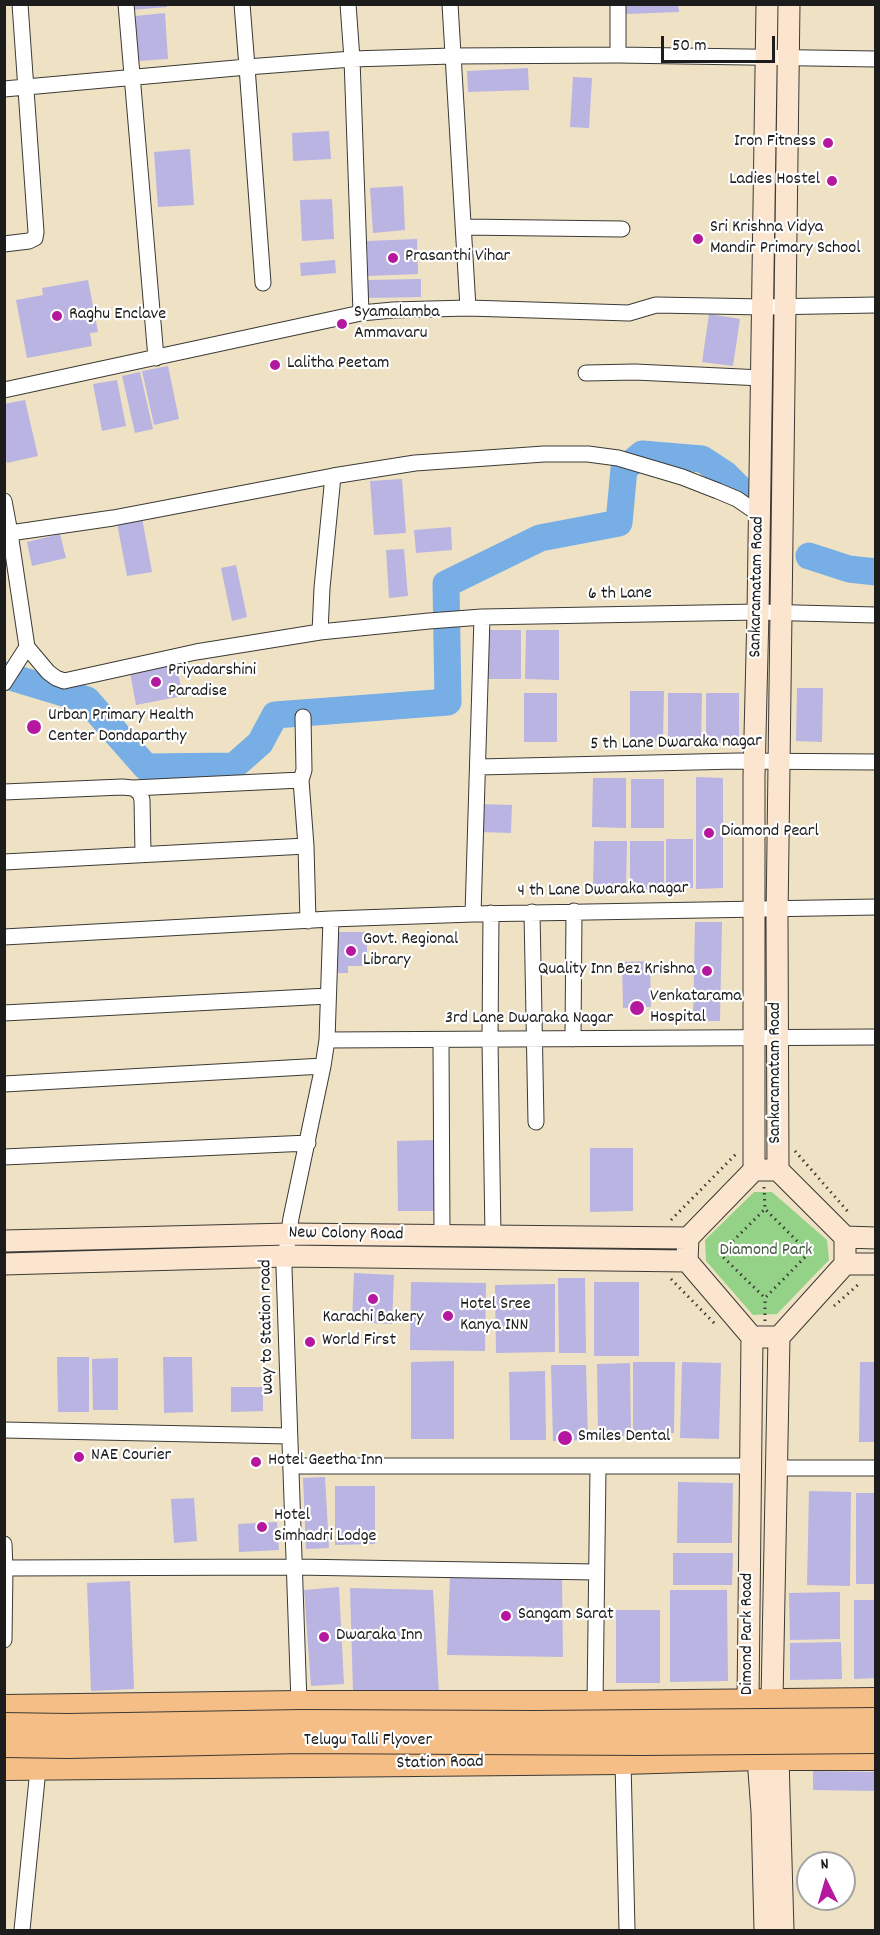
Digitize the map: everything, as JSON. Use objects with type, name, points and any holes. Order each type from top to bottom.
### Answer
[{"type":"main road","name":"Sankaramatam Road","points":[[754,1170],[754,761],[764,307],[767,4]]},
{"type":"main road","name":"Sankaramatam Road","points":[[778,1170],[777,908],[789,4]]},
{"type":"main road","points":[[845,1237],[845,1264],[779,1336],[752,1336],[687,1261],[688,1238],[754,1170],[778,1170],[845,1237],[876,1238]]},
{"type":"main road","name":"New Colony Road","points":[[4,1241],[288,1234],[688,1238]]},
{"type":"main road","name":"New Colony Road","points":[[4,1264],[286,1256],[687,1261]]},
{"type":"main road","points":[[845,1264],[871,1274]]},
{"type":"main road","name":"Dimond Park Road","points":[[752,1336],[748,1701],[768,1758],[783,1930]]},
{"type":"main road","name":"Dimond Park Road","points":[[765,1930],[762,1812],[772,1701],[779,1336]]},
{"type":"main road","points":[[4,1707],[299,1703],[876,1701]]},
{"type":"main road","name":"Telugu Talli Flyover","points":[[4,1725],[876,1720]]},
{"type":"main road","name":"Telugu Talli Flyover","points":[[4,1745],[68,1746],[301,1741],[642,1743],[876,1741]]},
{"type":"main road","name":"Station Road","points":[[4,1768],[876,1758]]},
{"type":"street","points":[[4,244],[29,241],[35,238],[36,232],[21,4]]},
{"type":"street","points":[[126,4],[156,358]]},
{"type":"street","points":[[242,4],[263,283]]},
{"type":"street","points":[[348,4],[361,313]]},
{"type":"street","points":[[450,4],[468,308]]},
{"type":"street","points":[[618,4],[618,55]]},
{"type":"street","points":[[4,89],[131,76],[352,59],[618,55],[876,59]]},
{"type":"street","points":[[463,227],[622,229]]},
{"type":"street","points":[[4,390],[361,313],[468,308],[629,313],[656,305],[785,307],[876,305]]},
{"type":"street","points":[[586,373],[635,372],[762,378]]},
{"type":"street","points":[[7,533],[113,518],[333,476],[415,463],[544,454],[588,454],[618,458],[718,490],[737,499],[759,514]]},
{"type":"street","points":[[320,632],[333,476]]},
{"type":"street","points":[[4,501],[7,533],[27,647],[9,677]]},
{"type":"street","name":"6 th Lane","points":[[27,647],[48,672],[64,681],[196,652],[320,632],[429,621],[482,617],[758,612],[876,615]]},
{"type":"street","points":[[473,914],[482,617]]},
{"type":"street","points":[[303,717],[304,770],[300,780],[306,846],[308,921]]},
{"type":"street","name":"5 th Lane Dwaraka nagar","points":[[478,767],[754,761],[876,762]]},
{"type":"street","points":[[4,792],[300,780]]},
{"type":"street","points":[[133,788],[140,793],[142,800],[143,854]]},
{"type":"street","points":[[4,862],[306,846]]},
{"type":"street","name":"4 th Lane Dwaraka nagar","points":[[4,937],[331,919],[491,913],[876,907]]},
{"type":"street","points":[[573,1040],[574,911]]},
{"type":"street","points":[[532,912],[536,1122]]},
{"type":"street","points":[[491,913],[493,1237]]},
{"type":"street","name":"way to Station road","points":[[299,1703],[284,1294],[288,1234],[327,1040],[331,919]]},
{"type":"street","points":[[4,1013],[328,996]]},
{"type":"street","name":"3rd Lane Dwaraka Nagar","points":[[327,1040],[876,1037]]},
{"type":"street","points":[[441,1040],[442,1236]]},
{"type":"street","points":[[4,1084],[323,1066]]},
{"type":"street","points":[[4,1157],[308,1143]]},
{"type":"street","points":[[4,1430],[289,1436]]},
{"type":"street","points":[[291,1466],[749,1466]]},
{"type":"street","points":[[595,1703],[598,1467]]},
{"type":"street","points":[[775,1468],[876,1468]]},
{"type":"street","points":[[4,1544],[4,1640]]},
{"type":"street","points":[[5,1568],[295,1568],[595,1572]]},
{"type":"street","points":[[623,1762],[627,1930]]},
{"type":"street","points":[[22,1930],[38,1769]]},
{"type":"path","points":[[670,1221],[737,1153],[737,1144]]},
{"type":"path","points":[[765,1209],[809,1253],[765,1298],[720,1254],[765,1209]]},
{"type":"path","points":[[832,1307],[871,1274]]},
{"type":"path","points":[[669,1277],[721,1330]]},
{"type":"green space","name":"Diamond Park","points":[[754,1192],[772,1192],[827,1240],[829,1260],[777,1314],[753,1315],[706,1261],[705,1240]]},
{"type":"building","points":[[131,4],[167,4],[167,7],[132,10]]},
{"type":"building","points":[[626,4],[678,4],[679,12],[626,14]]},
{"type":"building","points":[[165,13],[168,59],[138,61],[135,16]]},
{"type":"building","points":[[528,68],[529,90],[468,92],[467,71]]},
{"type":"building","points":[[573,77],[592,78],[589,128],[570,127]]},
{"type":"building","points":[[329,131],[331,159],[293,161],[292,133]]},
{"type":"building","points":[[190,149],[194,205],[158,207],[154,152]]},
{"type":"building","points":[[403,186],[405,230],[373,233],[370,188]]},
{"type":"building","points":[[332,199],[334,239],[302,241],[300,200]]},
{"type":"building","name":"Prasanthi Vihar","points":[[417,239],[418,274],[368,276],[367,241]]},
{"type":"building","points":[[335,260],[336,273],[301,276],[300,263]]},
{"type":"building","points":[[421,279],[421,297],[367,298],[367,280]]},
{"type":"building","name":"Raghu Enclave","points":[[88,280],[98,332],[90,333],[92,346],[27,358],[16,300],[43,295],[42,288]]},
{"type":"building","points":[[709,314],[740,319],[733,366],[702,362]]},
{"type":"building","points":[[168,366],[179,419],[154,425],[142,371]]},
{"type":"building","points":[[140,372],[153,429],[135,433],[122,376]]},
{"type":"building","points":[[117,380],[126,426],[102,431],[93,384]]},
{"type":"building","points":[[25,400],[38,456],[7,463],[4,453],[4,404]]},
{"type":"building","points":[[402,479],[406,533],[374,535],[370,481]]},
{"type":"building","points":[[142,518],[152,572],[127,576],[117,523]]},
{"type":"building","points":[[451,527],[452,550],[416,553],[414,530]]},
{"type":"building","points":[[60,534],[66,558],[32,566],[27,542]]},
{"type":"building","points":[[404,549],[408,596],[389,598],[386,550]]},
{"type":"building","points":[[236,565],[247,617],[232,621],[221,568]]},
{"type":"building","points":[[488,630],[521,630],[521,679],[488,679]]},
{"type":"building","points":[[526,630],[559,630],[559,680],[525,679]]},
{"type":"building","name":"Priyadarshini Paradise","points":[[175,659],[183,696],[136,705],[129,667]]},
{"type":"building","points":[[797,688],[823,688],[822,742],[796,741]]},
{"type":"building","points":[[630,691],[664,691],[663,741],[630,740]]},
{"type":"building","points":[[524,693],[557,693],[557,742],[524,742]]},
{"type":"building","points":[[668,693],[702,693],[701,742],[668,742]]},
{"type":"building","points":[[706,693],[739,693],[739,743],[706,742]]},
{"type":"building","name":"Diamond Pearl","points":[[696,777],[723,778],[723,888],[696,889]]},
{"type":"building","points":[[593,778],[626,778],[626,828],[592,827]]},
{"type":"building","points":[[631,779],[664,779],[664,828],[631,828]]},
{"type":"building","points":[[479,804],[512,805],[511,833],[479,832]]},
{"type":"building","points":[[666,839],[693,839],[693,888],[666,888]]},
{"type":"building","points":[[594,841],[627,841],[626,890],[593,890]]},
{"type":"building","points":[[630,841],[664,841],[664,890],[630,890]]},
{"type":"building","name":"Quality Inn Bez Krishna","points":[[695,922],[722,922],[720,1021],[693,1021]]},
{"type":"building","points":[[338,932],[367,932],[367,966],[348,966],[348,973],[338,973]]},
{"type":"building","points":[[650,961],[651,1007],[623,1008],[622,962]]},
{"type":"building","points":[[435,1140],[436,1211],[398,1211],[397,1141]]},
{"type":"building","points":[[590,1148],[633,1148],[633,1211],[590,1212]]},
{"type":"building","name":"Karachi Bakery","points":[[354,1273],[394,1275],[392,1324],[352,1322]]},
{"type":"building","points":[[558,1278],[585,1278],[586,1353],[559,1353]]},
{"type":"building","name":"Hotel Sree Kanya INN","points":[[411,1282],[486,1283],[485,1351],[410,1350]]},
{"type":"building","points":[[594,1282],[639,1282],[639,1356],[594,1356]]},
{"type":"building","points":[[555,1284],[555,1352],[496,1353],[495,1285]]},
{"type":"building","points":[[57,1357],[89,1357],[89,1412],[58,1412]]},
{"type":"building","points":[[163,1357],[192,1357],[193,1412],[164,1413]]},
{"type":"building","points":[[118,1358],[118,1410],[93,1410],[92,1359]]},
{"type":"building","points":[[454,1361],[454,1439],[411,1439],[411,1362]]},
{"type":"building","points":[[633,1362],[675,1362],[674,1433],[633,1433]]},
{"type":"building","points":[[682,1362],[721,1363],[719,1439],[680,1438]]},
{"type":"building","points":[[860,1362],[876,1362],[876,1442],[859,1442]]},
{"type":"building","points":[[630,1363],[631,1436],[598,1436],[597,1364]]},
{"type":"building","points":[[551,1365],[586,1365],[588,1440],[553,1441]]},
{"type":"building","points":[[545,1371],[546,1440],[510,1440],[509,1372]]},
{"type":"building","points":[[231,1387],[263,1387],[263,1411],[231,1412]]},
{"type":"building","points":[[325,1477],[329,1548],[306,1549],[303,1478]]},
{"type":"building","points":[[678,1482],[733,1483],[732,1543],[677,1543]]},
{"type":"building","points":[[335,1486],[375,1486],[375,1544],[335,1545]]},
{"type":"building","points":[[809,1491],[851,1492],[850,1586],[807,1585]]},
{"type":"building","points":[[856,1493],[876,1493],[876,1584],[856,1584]]},
{"type":"building","points":[[194,1498],[197,1541],[174,1543],[171,1499]]},
{"type":"building","points":[[277,1522],[279,1550],[239,1552],[238,1524]]},
{"type":"building","points":[[673,1553],[733,1553],[732,1585],[673,1585]]},
{"type":"building","name":"Sangam Sarat","points":[[450,1575],[562,1577],[563,1657],[447,1655]]},
{"type":"building","points":[[130,1581],[134,1689],[91,1691],[87,1583]]},
{"type":"building","name":"Dwaraka Inn","points":[[339,1587],[344,1684],[311,1686],[304,1590]]},
{"type":"building","points":[[350,1588],[433,1590],[439,1694],[353,1691]]},
{"type":"building","points":[[670,1590],[727,1590],[728,1681],[670,1682]]},
{"type":"building","points":[[840,1592],[840,1639],[790,1640],[789,1593]]},
{"type":"building","points":[[854,1600],[876,1600],[876,1678],[854,1679]]},
{"type":"building","points":[[616,1610],[660,1610],[660,1683],[616,1683]]},
{"type":"building","points":[[841,1642],[842,1679],[790,1680],[790,1643]]},
{"type":"building","points":[[813,1771],[876,1772],[876,1791],[813,1790]]},
{"type":"waterway","points":[[4,675],[87,700],[146,767],[234,766],[260,743],[275,715],[448,702],[446,584],[540,538],[619,523],[624,469],[642,454],[702,459],[725,474],[743,492]]},
{"type":"waterway","points":[[809,556],[849,569],[876,572]]},
{"type":"place","name":"Iron Fitness","points":[[828,143]]},
{"type":"place","name":"Ladies Hostel","points":[[832,181]]},
{"type":"place","name":"Sri Krishna Vidya Mandir Primary School","points":[[698,239]]},
{"type":"place","name":"Prasanthi Vihar","points":[[393,258]]},
{"type":"place","name":"Raghu Enclave","points":[[57,316]]},
{"type":"place","name":"Syamalamba Ammavaru","points":[[342,324]]},
{"type":"place","name":"Lalitha Peetam","points":[[275,365]]},
{"type":"place","name":"Priyadarshini Paradise","points":[[156,682]]},
{"type":"place","name":"Urban Primary Health Center Dondaparthy","points":[[34,727]]},
{"type":"place","name":"Diamond Pearl","points":[[709,833]]},
{"type":"place","name":"Govt. Regional Library","points":[[351,951]]},
{"type":"place","name":"Quality Inn Bez Krishna","points":[[707,971]]},
{"type":"place","name":"Venkatarama Hospital","points":[[637,1008]]},
{"type":"place","name":"Karachi Bakery","points":[[373,1299]]},
{"type":"place","name":"Hotel Sree Kanya INN","points":[[448,1316]]},
{"type":"place","name":"World First","points":[[310,1342]]},
{"type":"place","name":"Smiles Dental","points":[[565,1438]]},
{"type":"place","name":"NAE Courier","points":[[79,1457]]},
{"type":"place","name":"Hotel Geetha Inn","points":[[256,1462]]},
{"type":"place","name":"Hotel Simhadri Lodge","points":[[262,1527]]},
{"type":"place","name":"Sangam Sarat","points":[[506,1616]]},
{"type":"place","name":"Dwaraka Inn","points":[[324,1637]]}]
